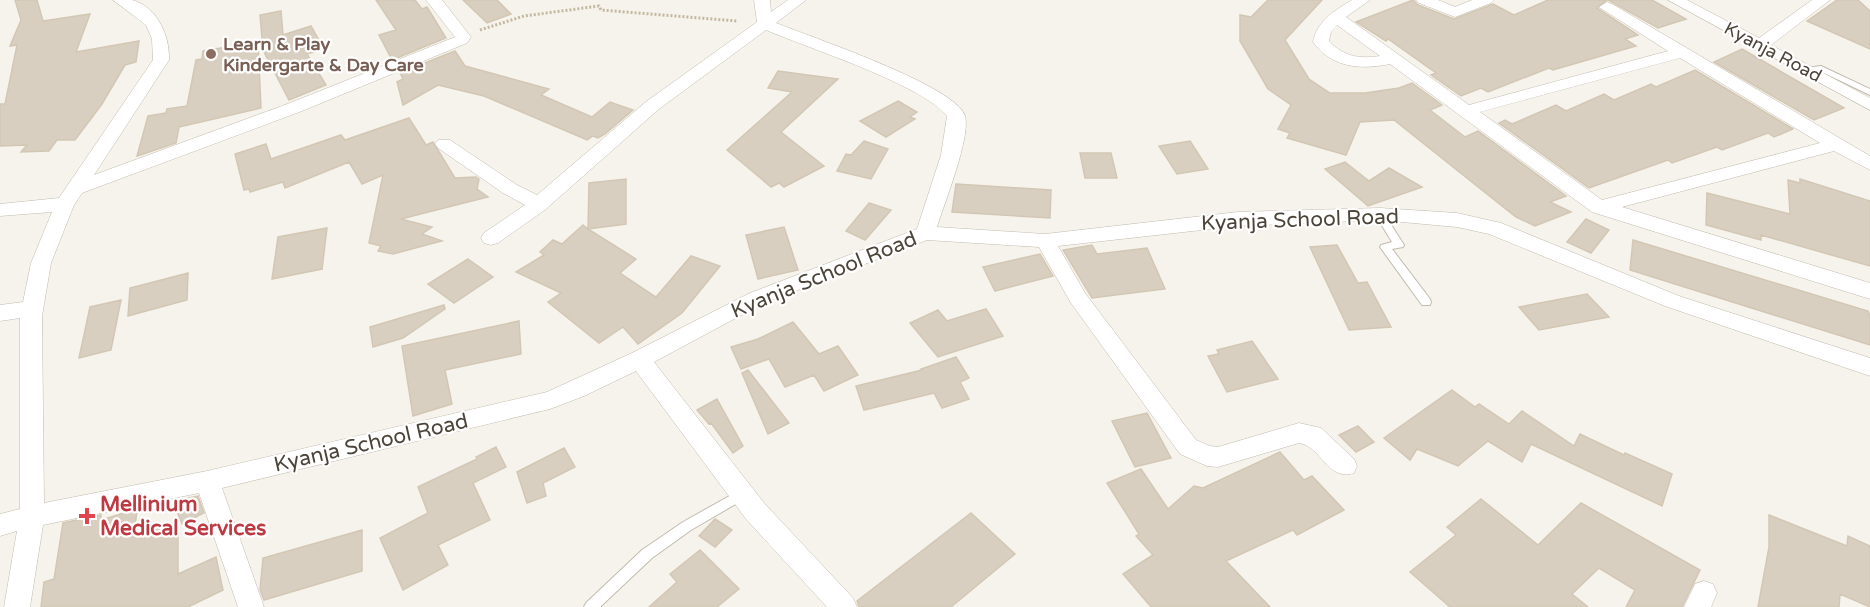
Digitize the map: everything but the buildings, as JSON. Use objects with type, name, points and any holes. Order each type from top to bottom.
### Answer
[{"type":"street","points":[[16,607],[32,516],[32,308],[41,263],[70,196],[161,60],[162,37],[149,18],[121,0]]},
{"type":"street","points":[[0,210],[70,196],[457,42],[463,37],[434,0]]},
{"type":"street","points":[[762,0],[765,24]]},
{"type":"street","points":[[491,238],[540,204],[652,105],[798,0]]},
{"type":"street","points":[[1362,0],[1336,17],[1323,31],[1321,42],[1328,51],[1353,63],[1368,64],[1391,59]]},
{"type":"street","points":[[1424,0],[1455,12],[1466,10],[1486,0]]},
{"type":"street","name":"Kyanja Road","points":[[1676,0],[1870,105]]},
{"type":"street","points":[[1760,45],[1822,0]]},
{"type":"street","points":[[1607,7],[1870,164]]},
{"type":"street","points":[[1336,17],[1391,59],[1599,207],[1870,291]]},
{"type":"street","points":[[765,24],[918,87],[952,106],[956,114],[956,133],[925,233]]},
{"type":"street","points":[[1465,111],[1681,52]]},
{"type":"street","points":[[444,144],[510,189],[540,204]]},
{"type":"street","points":[[1599,207],[1838,144]]},
{"type":"street","name":"Kyanja School Road","points":[[0,525],[32,516],[207,481],[550,400],[640,359],[757,298],[925,233],[1045,241],[1238,219],[1380,214],[1457,220],[1494,228],[1672,301],[1870,367]]},
{"type":"street","points":[[1045,241],[1078,298],[1188,447],[1207,456],[1218,457],[1299,433],[1313,435],[1345,466]]},
{"type":"street","points":[[0,313],[32,308]]},
{"type":"street","points":[[640,359],[755,511],[844,607]]},
{"type":"street","points":[[207,481],[251,607]]},
{"type":"lane","points":[[1805,70],[1821,68],[1870,92]]},
{"type":"lane","points":[[1380,214],[1399,245],[1385,247],[1426,302]]},
{"type":"lane","points":[[591,607],[647,554],[687,526],[742,494]]},
{"type":"path","points":[[463,37],[498,22],[548,11],[599,6],[601,10],[765,24]]},
{"type":"place","name":"Learn & Play Kindergarte & Day Care","points":[[211,54]]},
{"type":"place","name":"Mellinium Medical Services","points":[[87,516]]}]
